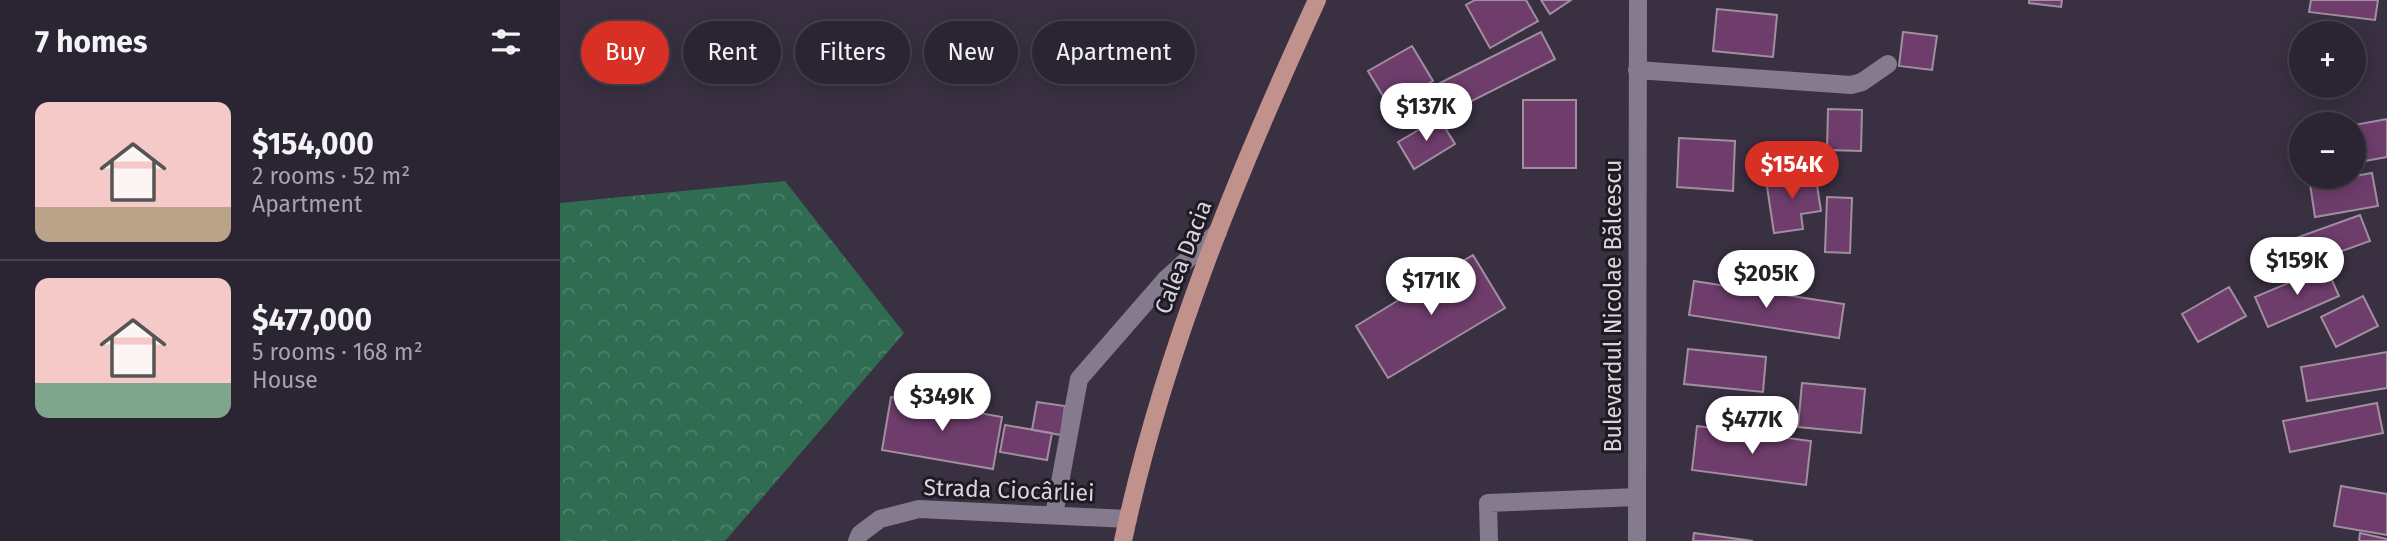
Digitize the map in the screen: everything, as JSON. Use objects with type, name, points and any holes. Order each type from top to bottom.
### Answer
[{"type":"main road","name":"Calea Dacia","points":[[1123,541],[1154,417],[1182,329],[1264,120],[1317,0]]},
{"type":"street","name":"Bulevardul Nicolae Bălcescu","points":[[1637,541],[1638,0]]},
{"type":"street","points":[[1637,70],[1851,85],[1862,82],[1888,64]]},
{"type":"street","points":[[1054,515],[1079,379],[1166,279],[1219,232]]},
{"type":"street","points":[[1489,541],[1488,503],[1637,497]]},
{"type":"street","name":"Strada Ciocârliei","points":[[857,541],[860,534],[880,519],[919,509],[1128,519]]},
{"type":"green space","points":[[785,181],[904,333],[725,541],[560,541],[560,203]]},
{"type":"building","points":[[1475,0],[1526,0],[1538,21],[1490,48],[1466,5]]},
{"type":"building","points":[[1541,0],[1571,0],[1550,14]]},
{"type":"building","points":[[2029,0],[2062,0],[2061,7],[2029,3]]},
{"type":"building","points":[[2311,0],[2378,0],[2375,20],[2309,12]]},
{"type":"building","points":[[1717,9],[1777,15],[1773,57],[1713,51]]},
{"type":"building","points":[[1541,32],[1555,59],[1454,110],[1440,83]]},
{"type":"building","points":[[1903,32],[1937,36],[1932,70],[1899,66]]},
{"type":"building","points":[[1412,46],[1433,81],[1389,106],[1368,71]]},
{"type":"building","points":[[1523,100],[1576,100],[1576,168],[1523,168]]},
{"type":"building","points":[[1828,109],[1862,110],[1861,151],[1827,150]]},
{"type":"building","points":[[1439,118],[1455,144],[1414,169],[1398,142]]},
{"type":"building","points":[[2387,119],[2387,157],[2366,161],[2366,123]]},
{"type":"building","points":[[1679,138],[1735,141],[1733,191],[1677,187]]},
{"type":"building","points":[[1815,172],[1821,211],[1801,214],[1803,229],[1774,233],[1766,180]]},
{"type":"building","points":[[2372,173],[2378,206],[2315,217],[2311,189],[2366,189],[2366,174]]},
{"type":"building","points":[[1827,197],[1852,198],[1850,253],[1825,252]]},
{"type":"building","points":[[2360,215],[2370,241],[2303,265],[2293,239]]},
{"type":"building","points":[[1473,255],[1505,308],[1388,378],[1356,326]]},
{"type":"building","points":[[2326,267],[2339,296],[2268,327],[2255,297]]},
{"type":"building","points":[[1694,281],[1844,304],[1839,338],[1689,315]]},
{"type":"building","points":[[2229,287],[2246,316],[2198,342],[2182,314]]},
{"type":"building","points":[[2363,296],[2378,326],[2336,347],[2321,317]]},
{"type":"building","points":[[1688,349],[1766,357],[1763,392],[1684,384]]},
{"type":"building","points":[[2387,352],[2387,388],[2307,401],[2301,367]]},
{"type":"building","points":[[1802,383],[1865,389],[1861,433],[1798,427]]},
{"type":"building","points":[[891,397],[1002,417],[993,469],[882,450]]},
{"type":"building","points":[[1037,402],[1065,406],[1061,435],[1032,430]]},
{"type":"building","points":[[2377,403],[2383,433],[2290,452],[2283,421]]},
{"type":"building","points":[[1005,425],[1052,433],[1047,460],[1000,452]]},
{"type":"building","points":[[1697,426],[1811,441],[1806,485],[1692,470]]},
{"type":"building","points":[[2341,486],[2387,494],[2387,535],[2334,526]]},
{"type":"building","points":[[1694,533],[1753,541],[1693,541]]},
{"type":"building","points":[[2360,533],[2387,539],[2387,541],[2359,541]]}]
